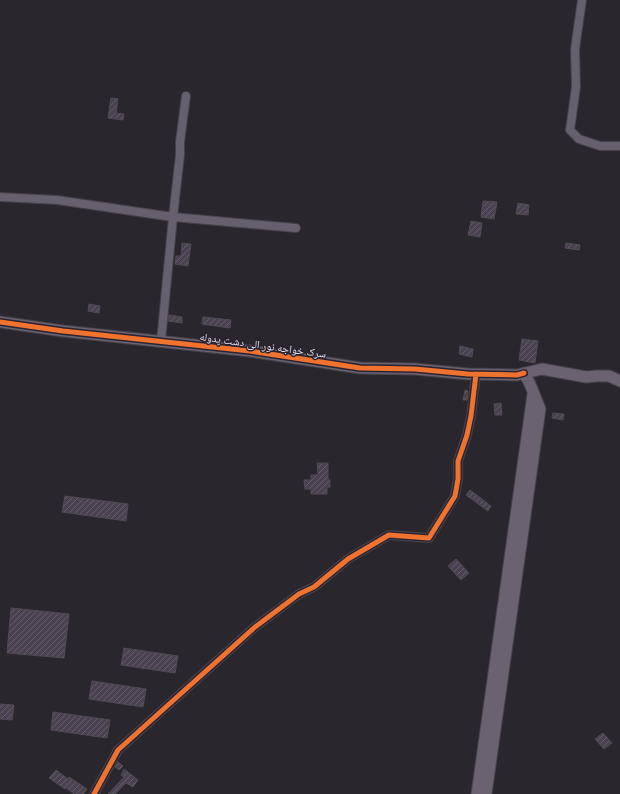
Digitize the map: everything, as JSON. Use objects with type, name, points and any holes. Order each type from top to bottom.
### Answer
[{"type":"main road","name":"سرک خواجه نور الی دشت پدوله","points":[[0,322],[250,351],[360,368],[415,369],[476,374],[517,375],[542,369],[586,377],[609,376],[620,381]]},
{"type":"main road","points":[[486,794],[540,409],[524,373]]},
{"type":"main road","points":[[477,794],[533,394]]},
{"type":"street","points":[[582,0],[575,49],[576,87],[570,130],[579,139],[600,146],[620,146]]},
{"type":"street","points":[[161,341],[180,142],[186,96]]},
{"type":"street","points":[[0,197],[57,200],[173,217],[296,228]]},
{"type":"street","points":[[94,794],[118,750],[268,616],[299,594],[314,587],[348,559],[389,535],[429,538],[454,496],[458,478],[458,461],[467,435],[471,416],[476,374]]},
{"type":"building","points":[[111,98],[118,99],[116,113],[124,114],[123,120],[108,118]]},
{"type":"building","points":[[483,201],[497,202],[494,219],[481,217]]},
{"type":"building","points":[[518,203],[529,205],[528,215],[516,214]]},
{"type":"building","points":[[471,221],[482,223],[480,237],[468,235]]},
{"type":"building","points":[[182,243],[191,244],[188,266],[175,264],[176,256],[181,256]]},
{"type":"building","points":[[566,243],[580,245],[579,250],[565,248]]},
{"type":"building","points":[[89,304],[100,306],[99,313],[88,311]]},
{"type":"building","points":[[169,315],[182,317],[182,323],[168,321]]},
{"type":"building","points":[[203,317],[231,320],[230,328],[202,324]]},
{"type":"building","points":[[522,339],[538,341],[535,363],[519,360]]},
{"type":"building","points":[[460,346],[473,349],[472,357],[459,354]]},
{"type":"building","points":[[465,390],[468,391],[467,400],[463,400]]},
{"type":"building","points":[[501,403],[502,415],[495,415],[494,404]]},
{"type":"building","points":[[553,413],[564,414],[563,420],[552,418]]},
{"type":"building","points":[[317,463],[328,463],[328,480],[330,480],[330,487],[327,487],[327,494],[311,494],[311,489],[305,489],[304,480],[311,480],[311,475],[318,475]]},
{"type":"building","points":[[470,490],[491,506],[488,511],[466,495]]},
{"type":"building","points":[[65,496],[128,504],[126,521],[62,512]]},
{"type":"building","points":[[456,559],[469,573],[461,580],[448,566]]},
{"type":"building","points":[[11,608],[69,614],[64,658],[7,653]]},
{"type":"building","points":[[124,648],[178,656],[175,673],[121,665]]},
{"type":"building","points":[[92,681],[146,689],[143,707],[89,699]]},
{"type":"building","points":[[0,704],[14,705],[12,720],[0,719]]},
{"type":"building","points":[[53,712],[110,720],[107,738],[51,730]]},
{"type":"building","points":[[603,733],[612,743],[604,749],[595,739]]},
{"type":"building","points":[[118,762],[123,766],[119,770],[115,767]]},
{"type":"building","points":[[124,769],[138,780],[133,787],[126,783],[115,794],[108,794],[124,777],[121,775]]},
{"type":"building","points":[[56,770],[68,779],[69,777],[87,789],[83,794],[74,794],[66,788],[65,789],[49,778]]},
{"type":"cycle path","points":[[0,322],[63,331],[250,351],[360,368],[415,369],[468,374],[517,375],[524,373]]},
{"type":"cycle path","points":[[94,794],[118,750],[255,627],[299,594],[314,587],[348,559],[389,535],[429,538],[455,496],[458,479],[458,461],[467,435],[471,416],[476,374]]}]
